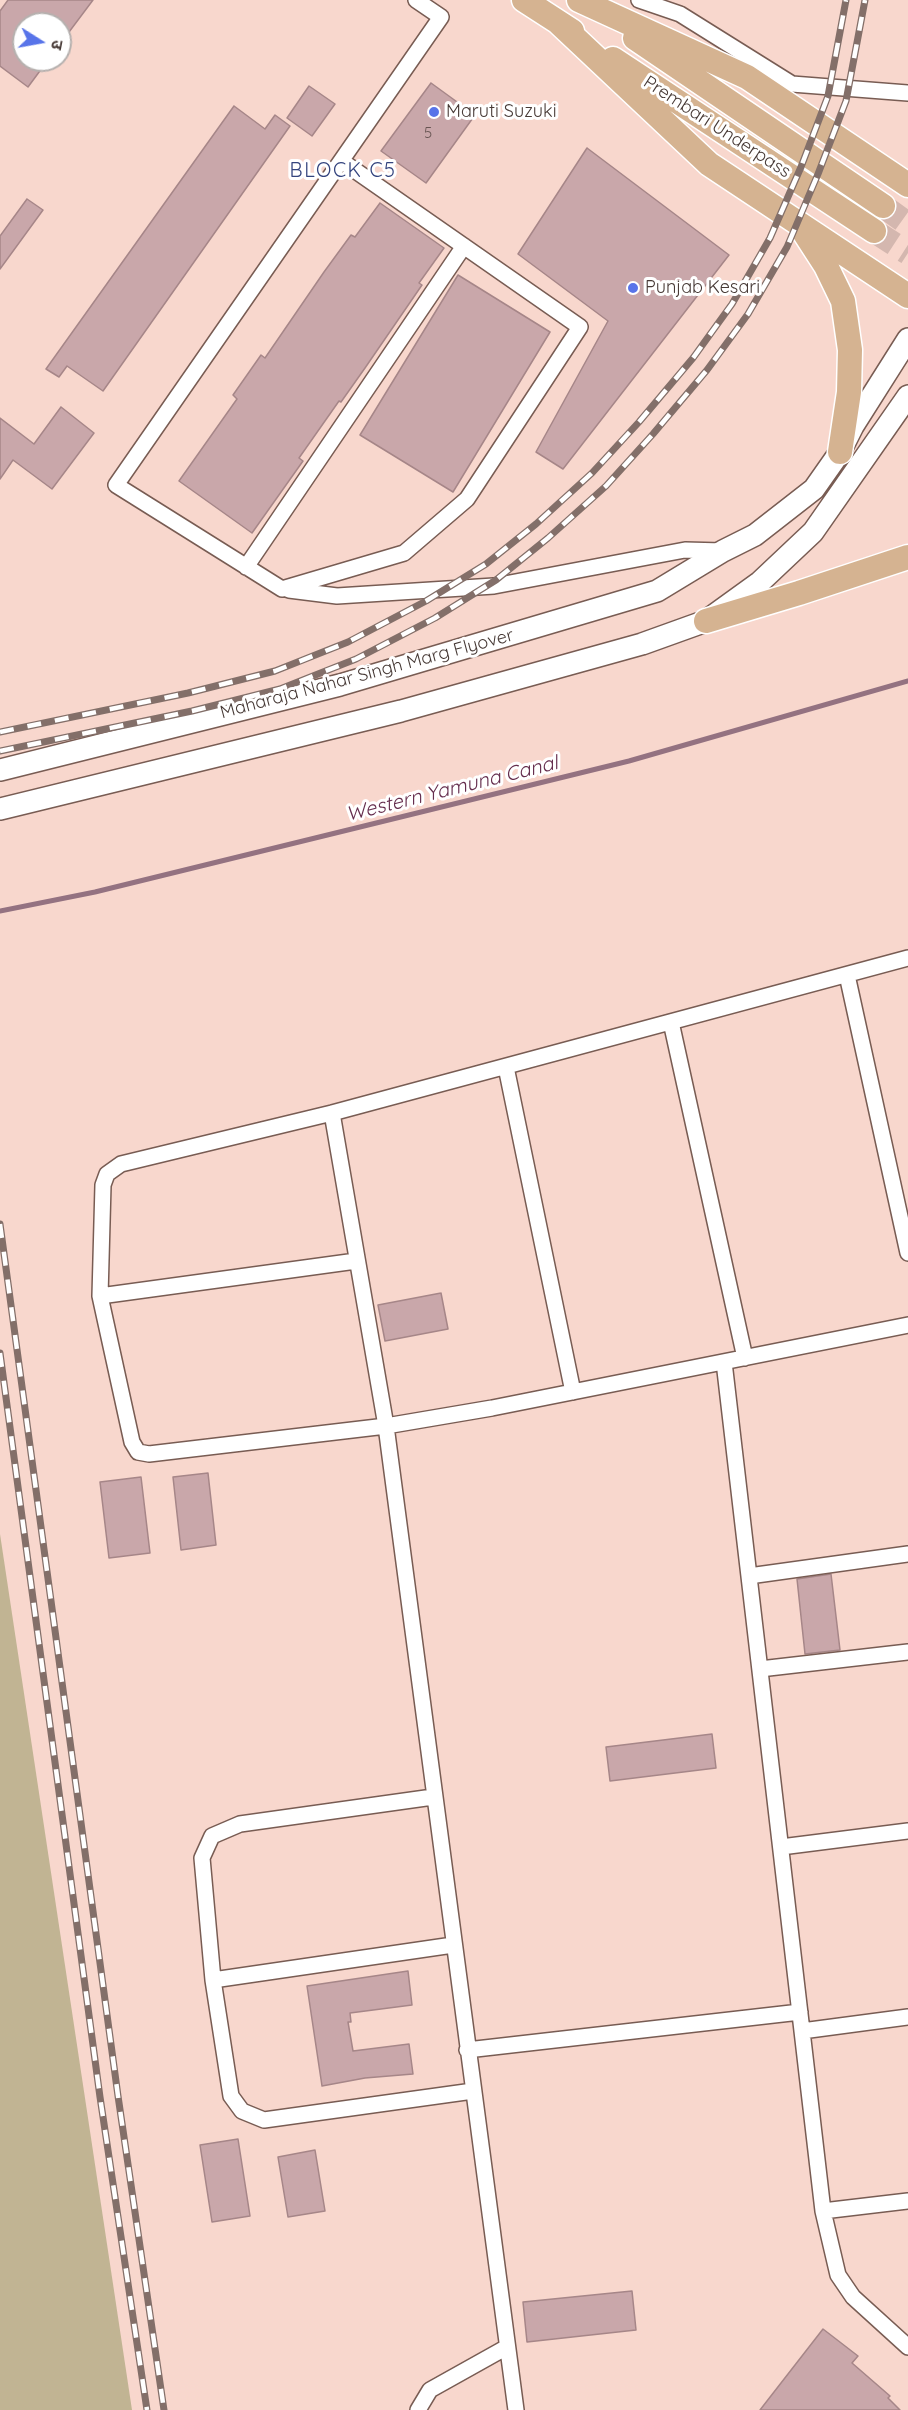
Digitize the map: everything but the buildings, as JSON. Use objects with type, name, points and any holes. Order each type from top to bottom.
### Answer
[{"type":"main road","points":[[524,0],[559,23],[709,164],[908,296]]},
{"type":"main road","points":[[578,0],[747,77],[908,185]]},
{"type":"main road","name":"Prembari Underpass","points":[[578,0],[883,206]]},
{"type":"main road","name":"Prembari Underpass","points":[[559,23],[874,231]]},
{"type":"main road","points":[[798,224],[826,266],[843,301],[850,350],[849,392],[840,452]]},
{"type":"main road","name":"Maharaja Nahar Singh Marg Flyover","points":[[0,770],[340,685],[657,591],[723,551],[755,535],[814,489],[840,452],[853,426],[908,339]]},
{"type":"main road","points":[[706,621],[760,582],[813,531],[908,396]]},
{"type":"main road","points":[[0,809],[401,711],[642,644],[908,556]]},
{"type":"street","points":[[416,0],[441,17],[343,162],[116,485],[282,590],[337,596],[494,586],[685,550],[723,551]]},
{"type":"street","points":[[639,0],[680,14],[792,84],[908,93]]},
{"type":"street","points":[[282,590],[404,554],[467,499],[580,327],[343,162]]},
{"type":"street","points":[[246,567],[464,246]]},
{"type":"street","points":[[908,958],[332,1113],[121,1164],[107,1174],[103,1185],[100,1296],[132,1442],[138,1452],[159,1454],[386,1426],[573,1392],[908,1325]]},
{"type":"street","points":[[847,975],[908,1253]]},
{"type":"street","points":[[671,1022],[745,1358]]},
{"type":"street","points":[[506,1067],[573,1392]]},
{"type":"street","points":[[332,1113],[386,1426],[433,1797],[516,2410]]},
{"type":"street","points":[[100,1296],[356,1261]]},
{"type":"street","points":[[724,1362],[823,2211],[838,2275],[853,2297],[908,2347]]},
{"type":"street","points":[[749,1576],[908,1554]]},
{"type":"street","points":[[760,1669],[908,1652]]},
{"type":"street","points":[[433,1797],[240,1824],[212,1836],[202,1858],[213,1980],[231,2096],[242,2111],[264,2120],[472,2091]]},
{"type":"street","points":[[781,1847],[908,1831]]},
{"type":"street","points":[[213,1980],[453,1945]]},
{"type":"street","points":[[467,2050],[800,2012]]},
{"type":"street","points":[[802,2031],[908,2017]]},
{"type":"street","points":[[823,2211],[908,2201]]},
{"type":"street","points":[[418,2410],[430,2390],[507,2347]]},
{"type":"shaded area","points":[[0,1534],[132,2410],[0,2410]]},
{"type":"waterway","name":"Western Yamuna Canal","points":[[0,911],[95,892],[629,761],[908,681]]},
{"type":"tunnel","points":[[883,206],[908,224]]},
{"type":"tunnel","points":[[874,231],[908,253]]},
{"type":"railway","points":[[0,732],[188,693],[275,671],[348,642],[426,601],[486,564],[536,524],[592,473],[639,422],[693,358],[732,304],[770,238],[801,167],[828,96],[846,0]]},
{"type":"railway","points":[[0,751],[192,711],[280,689],[356,659],[435,618],[496,580],[548,538],[606,486],[653,434],[707,370],[748,314],[787,247],[846,101],[865,0]]},
{"type":"railway","points":[[0,1224],[118,2096],[164,2410]]},
{"type":"railway","points":[[0,1353],[100,2097],[147,2410]]},
{"type":"place","name":"Maruti Suzuki","points":[[434,112]]},
{"type":"place","name":"Punjab Kesari","points":[[633,288]]},
{"type":"district","name":"BLOCK C5","points":[[343,171]]}]
